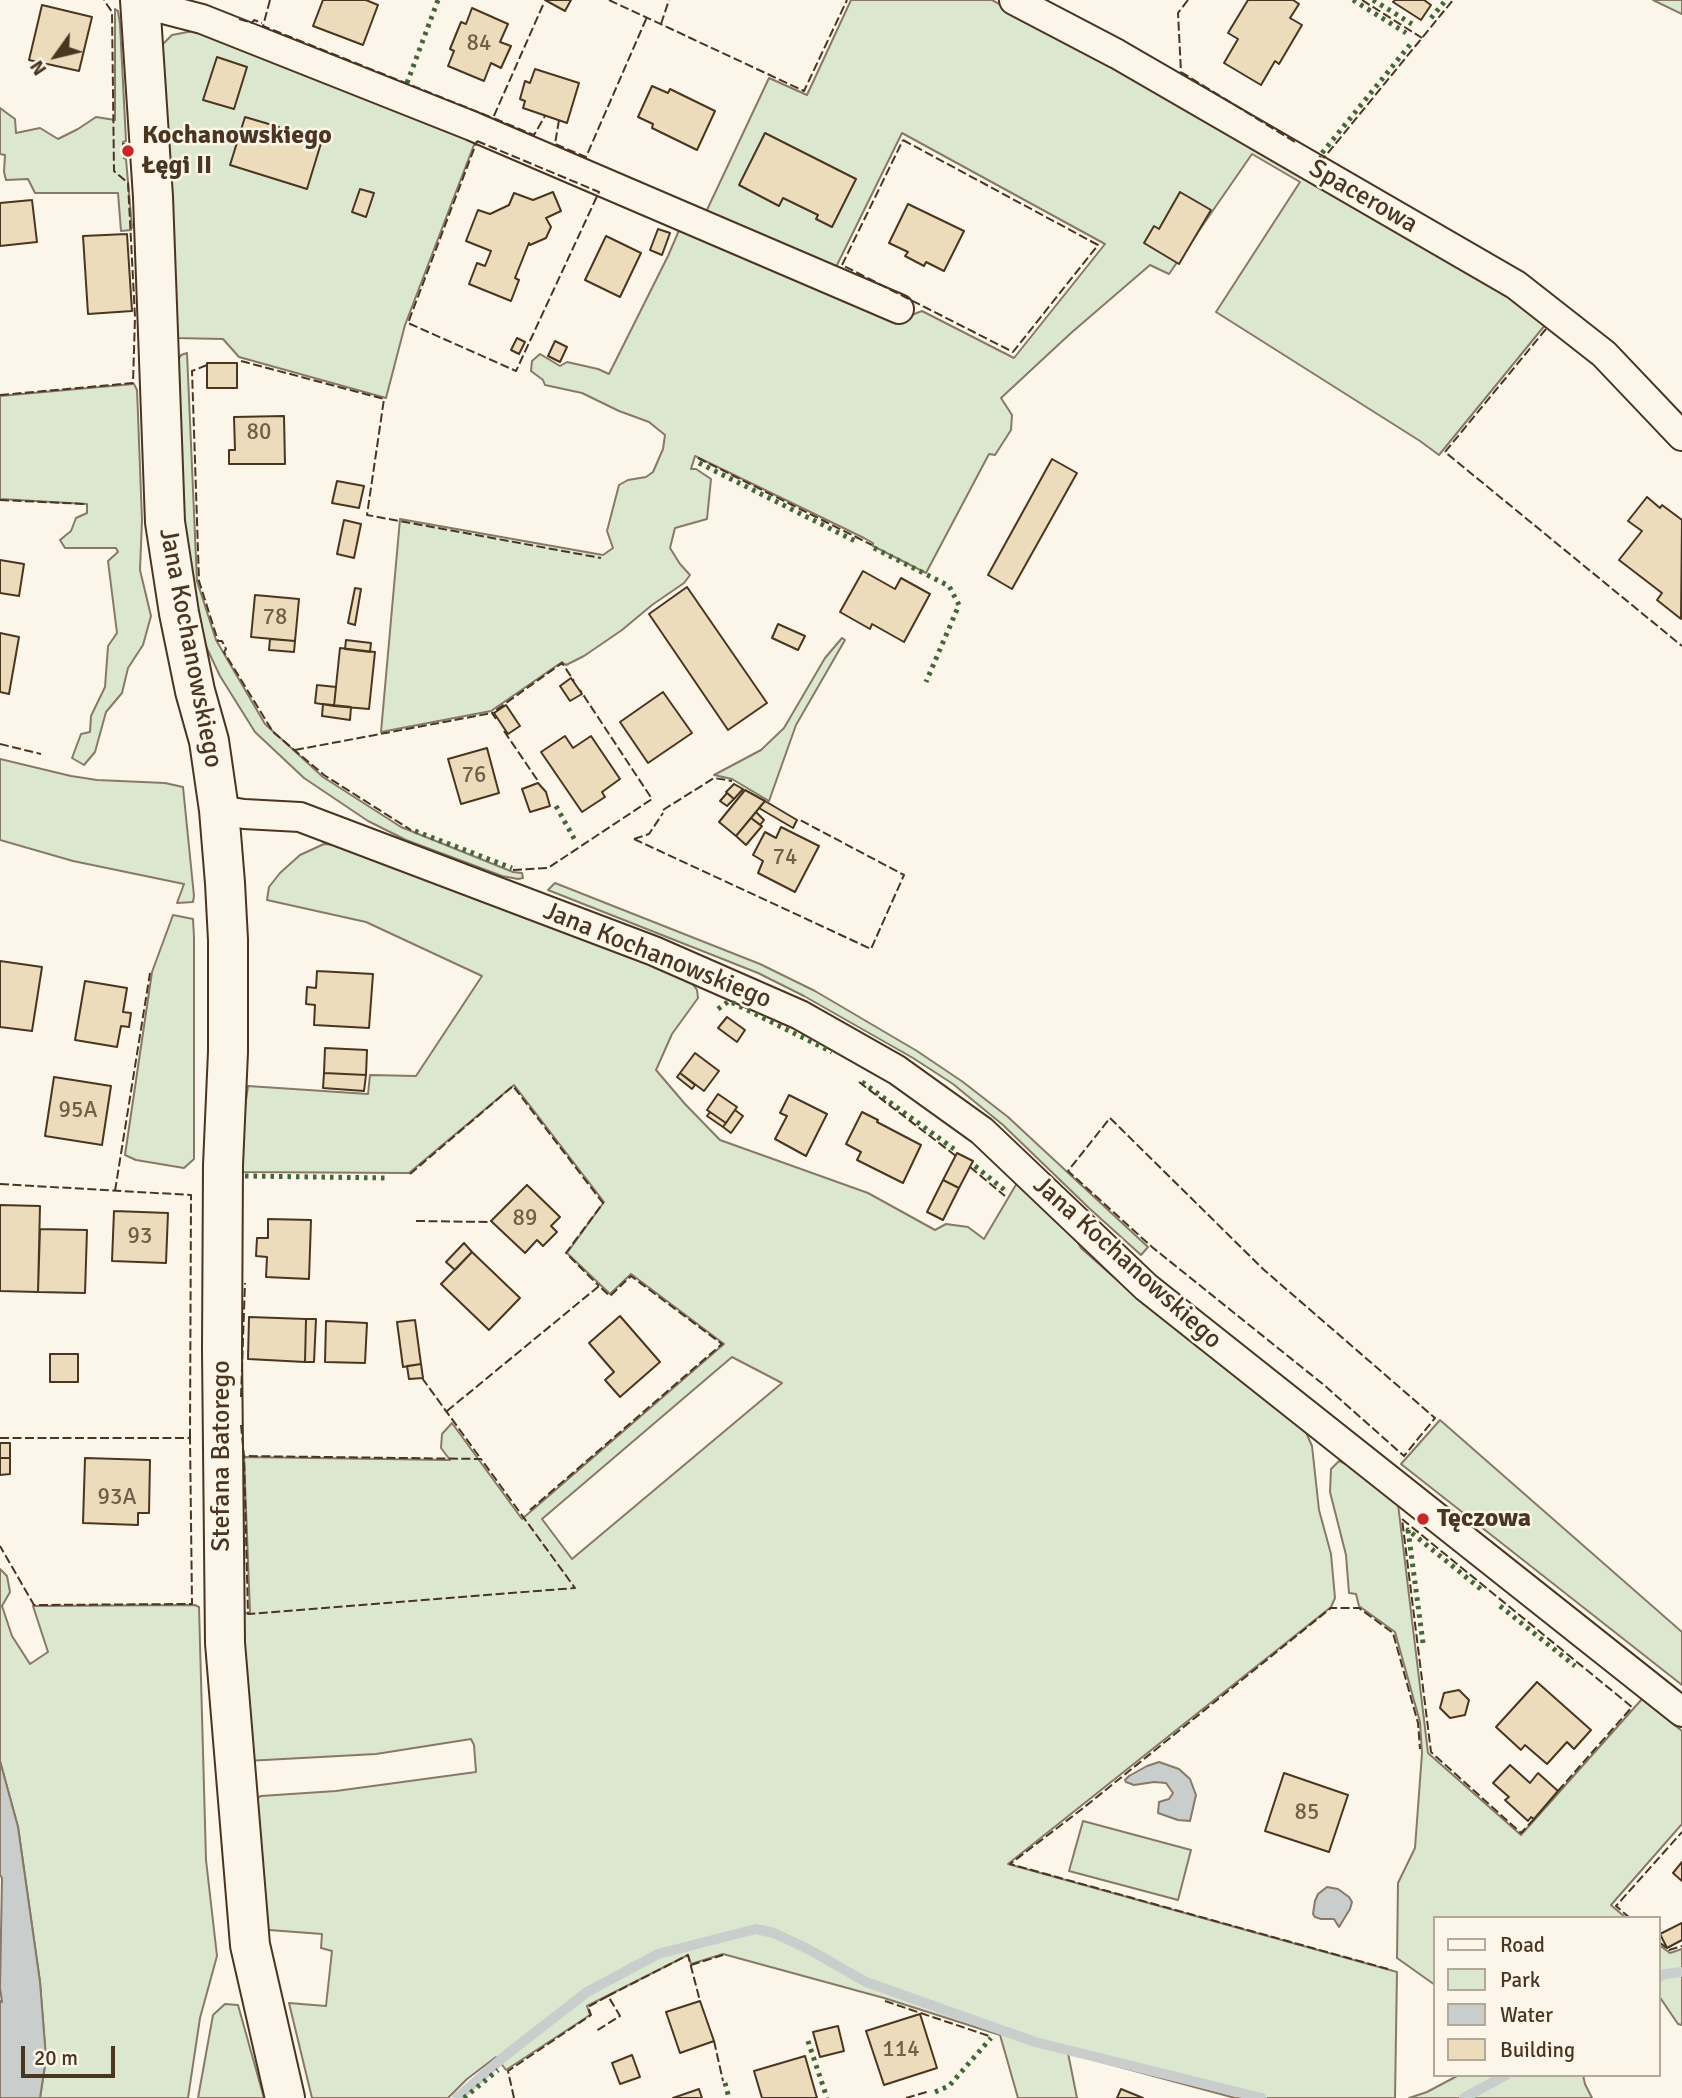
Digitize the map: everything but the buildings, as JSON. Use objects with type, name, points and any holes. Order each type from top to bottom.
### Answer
[{"type":"street","name":"Spacerowa","points":[[1014,0],[1117,54],[1516,285],[1604,354],[1682,436]]},
{"type":"street","points":[[140,2],[202,19],[472,126],[899,309]]},
{"type":"street","name":"Jana Kochanowskiego","points":[[140,2],[153,197],[165,522],[178,613],[209,741],[219,810],[300,817],[654,951],[800,1015],[897,1070],[982,1132],[1146,1287],[1682,1712]]},
{"type":"street","name":"Stefana Batorego","points":[[219,810],[228,940],[222,1350],[225,1643],[250,1945],[285,2098]]},
{"type":"green space","points":[[851,0],[992,0],[1089,52],[1550,319],[1439,455],[1216,312],[1300,182],[1252,154],[1169,274],[1150,265],[1001,398],[1012,415],[1011,430],[995,455],[989,454],[926,573],[873,546],[873,543],[864,538],[695,456],[691,469],[696,469],[711,479],[707,519],[675,528],[670,548],[690,575],[684,583],[584,656],[566,665],[562,662],[491,711],[381,732],[400,519],[603,555],[613,548],[607,531],[619,485],[628,480],[646,477],[653,472],[663,449],[665,435],[649,422],[582,393],[545,385],[543,380],[531,371],[532,361],[540,354],[560,366],[567,362],[609,374],[683,221],[896,321],[922,311],[1014,358],[1105,244],[902,133],[836,267],[706,212],[769,78],[807,95]]},
{"type":"green space","points":[[1653,0],[1682,0],[1682,14]]},
{"type":"green space","points":[[115,9],[118,11],[120,24],[126,141],[123,142],[132,227],[131,230],[121,231],[118,193],[35,193],[28,179],[6,180],[5,155],[0,154],[0,108],[15,119],[16,133],[40,128],[58,139],[96,117],[115,120]]},
{"type":"green space","points":[[193,31],[289,63],[477,137],[405,325],[386,398],[239,357],[223,339],[176,338],[162,45],[172,35]]},
{"type":"green space","points":[[187,353],[197,581],[216,640],[265,724],[323,777],[401,827],[513,872],[522,873],[523,878],[502,876],[406,840],[368,821],[304,778],[255,732],[220,676],[203,640],[186,584],[176,364],[181,355]]},
{"type":"green space","points":[[134,384],[137,390],[142,520],[140,570],[151,616],[143,645],[128,668],[122,693],[106,712],[95,752],[84,765],[72,758],[81,734],[90,732],[91,716],[105,687],[108,646],[117,633],[108,561],[118,552],[116,548],[65,548],[60,540],[71,531],[76,518],[87,513],[87,504],[0,499],[0,396]]},
{"type":"green space","points":[[842,638],[845,640],[796,725],[769,801],[732,779],[714,775],[761,750],[784,728],[825,658]]},
{"type":"green space","points":[[0,759],[97,780],[165,783],[183,787],[193,902],[177,903],[184,884],[73,861],[0,840]]},
{"type":"green space","points":[[324,844],[350,846],[510,912],[685,978],[697,990],[698,998],[672,1034],[656,1070],[720,1140],[868,1193],[935,1230],[946,1224],[968,1227],[984,1239],[1017,1183],[1117,1280],[1305,1430],[1312,1446],[1319,1510],[1331,1554],[1335,1598],[1331,1607],[1008,1864],[1397,1972],[1395,2098],[1235,2098],[1068,2053],[1077,2098],[1018,2098],[1000,2035],[884,1998],[723,1954],[691,1964],[688,1955],[587,2006],[590,2015],[506,2070],[496,2057],[467,2079],[448,2098],[312,2098],[289,2003],[326,2006],[332,1951],[321,1948],[322,1934],[256,1929],[248,1802],[261,1796],[336,1791],[476,1772],[474,1745],[471,1739],[376,1754],[246,1761],[243,1614],[250,1612],[244,1457],[450,1460],[441,1448],[442,1434],[452,1423],[522,1519],[724,1344],[631,1274],[610,1294],[567,1253],[604,1202],[514,1085],[409,1173],[236,1172],[248,1086],[368,1094],[370,1075],[416,1076],[482,976],[366,922],[267,900],[269,887],[300,855]],"holes":[[[732,1357],[782,1383],[572,1559],[542,1519]]]},
{"type":"green space","points":[[555,883],[760,964],[815,991],[917,1051],[1008,1117],[1148,1247],[1141,1255],[1003,1125],[953,1084],[913,1058],[758,973],[548,890]]},
{"type":"green space","points":[[173,915],[193,919],[194,937],[194,1159],[184,1168],[136,1160],[125,1155],[152,972]]},
{"type":"green space","points":[[1440,1420],[1682,1632],[1682,1685],[1401,1464]]},
{"type":"green space","points":[[1339,1461],[1355,1468],[1398,1504],[1428,1753],[1521,1835],[1642,1699],[1682,1731],[1682,1824],[1611,1905],[1624,1916],[1434,1916],[1434,1984],[1397,1958],[1398,1883],[1415,1848],[1422,1753],[1420,1722],[1395,1632],[1359,1606],[1356,1594],[1349,1593],[1346,1555],[1330,1492],[1331,1469]]},
{"type":"green space","points":[[0,1569],[7,1576],[10,1592],[2,1606],[12,1636],[30,1664],[48,1652],[33,1606],[199,1607],[206,1860],[217,1956],[200,2018],[188,2098],[40,2098],[46,2059],[40,1982],[18,1827],[0,1761]]},
{"type":"green space","points":[[1083,1821],[1191,1850],[1178,1900],[1069,1871]]},
{"type":"green space","points":[[1661,1946],[1670,1953],[1682,1949],[1682,2025],[1678,2024],[1661,1999]]},
{"type":"green space","points":[[225,2004],[238,2005],[264,2098],[198,2098],[213,2015]]},
{"type":"green space","points":[[1455,2077],[1583,2077],[1592,2098],[1409,2098]]},
{"type":"water","points":[[0,1761],[18,1827],[40,1982],[46,2058],[40,2098],[0,2098]]},
{"type":"water","points":[[1159,1762],[1179,1769],[1190,1779],[1196,1795],[1190,1821],[1158,1813],[1159,1802],[1169,1799],[1173,1793],[1166,1783],[1134,1785],[1126,1782],[1129,1776]]},
{"type":"water","points":[[1327,1887],[1338,1889],[1352,1902],[1339,1927],[1334,1919],[1321,1919],[1313,1914],[1318,1894]]},
{"type":"waterway","points":[[457,2098],[506,2055],[587,1992],[658,1954],[756,1929],[774,1933],[808,1949],[866,1982],[1035,2042],[1262,2098]]},
{"type":"waterway","points":[[1661,1976],[1682,1972]]},
{"type":"waterway","points":[[1464,2098],[1502,2077]]},
{"type":"hedge","points":[[407,83],[438,0]]},
{"type":"hedge","points":[[1353,0],[1406,33]]},
{"type":"hedge","points":[[1373,0],[1412,24]]},
{"type":"hedge","points":[[1431,18],[1446,0]]},
{"type":"hedge","points":[[1322,153],[1413,41]]},
{"type":"hedge","points":[[699,463],[857,542]]},
{"type":"hedge","points":[[874,548],[949,586],[959,605],[926,682]]},
{"type":"hedge","points":[[556,806],[576,842]]},
{"type":"hedge","points":[[415,831],[512,868]]},
{"type":"hedge","points":[[718,1009],[729,1001],[832,1052]]},
{"type":"hedge","points":[[862,1082],[954,1149]]},
{"type":"hedge","points":[[975,1166],[1007,1192]]},
{"type":"hedge","points":[[245,1176],[386,1178]]},
{"type":"hedge","points":[[1423,1643],[1408,1530],[1482,1590]]},
{"type":"hedge","points":[[1500,1606],[1575,1666]]},
{"type":"hedge","points":[[935,2092],[949,2086],[991,2038]]},
{"type":"hedge","points":[[808,2041],[827,2098]]},
{"type":"hedge","points":[[464,2098],[498,2070]]},
{"type":"hedge","points":[[725,2083],[729,2098]]},
{"type":"fence","points":[[0,395],[133,383],[135,317],[128,183],[114,171],[112,12],[104,0]]},
{"type":"fence","points":[[270,0],[263,26],[493,118]]},
{"type":"fence","points":[[609,0],[804,91],[847,0]]},
{"type":"fence","points":[[661,24],[669,0]]},
{"type":"fence","points":[[1188,0],[1178,13],[1181,72],[1295,142]]},
{"type":"fence","points":[[1362,0],[1422,38]]},
{"type":"fence","points":[[1319,156],[1323,159],[1453,0]]},
{"type":"fence","points":[[543,5],[493,118],[534,135],[545,116]]},
{"type":"fence","points":[[559,120],[555,144],[586,157],[647,17]]},
{"type":"fence","points":[[239,19],[262,23]]},
{"type":"fence","points":[[903,140],[1098,245],[1013,352],[842,265],[903,140]]},
{"type":"fence","points":[[477,141],[599,192],[516,371],[408,323],[477,141]]},
{"type":"fence","points":[[1546,329],[1445,452],[1682,646]]},
{"type":"fence","points":[[241,361],[384,399],[367,515],[601,558]]},
{"type":"fence","points":[[207,365],[192,371],[199,581],[218,641],[222,641],[226,649],[224,652],[273,732],[324,775],[411,830]]},
{"type":"fence","points":[[698,458],[872,545]]},
{"type":"fence","points":[[0,500],[86,504]]},
{"type":"fence","points":[[496,719],[492,713],[562,663],[574,681]]},
{"type":"fence","points":[[513,870],[548,868],[652,799],[580,690]]},
{"type":"fence","points":[[295,750],[492,713]]},
{"type":"fence","points":[[504,731],[538,781]]},
{"type":"fence","points":[[0,744],[41,754]]},
{"type":"fence","points":[[663,810],[714,778],[732,781]]},
{"type":"fence","points":[[634,839],[649,834],[663,813]]},
{"type":"fence","points":[[634,839],[871,949],[904,875],[800,820]]},
{"type":"fence","points":[[115,1191],[150,973]]},
{"type":"fence","points":[[859,1082],[956,1156]]},
{"type":"fence","points":[[410,1174],[513,1086],[603,1203],[566,1253],[599,1286]]},
{"type":"fence","points":[[1110,1118],[1263,1269],[1435,1418],[1404,1456],[1324,1385],[1152,1247],[1068,1171],[1110,1118]]},
{"type":"fence","points":[[970,1167],[1005,1196]]},
{"type":"fence","points":[[0,1184],[191,1195],[190,1438]]},
{"type":"fence","points":[[416,1221],[489,1222]]},
{"type":"fence","points":[[447,1411],[599,1286],[610,1296],[631,1276],[722,1344],[530,1510]]},
{"type":"fence","points":[[241,1397],[245,1283]]},
{"type":"fence","points":[[422,1378],[481,1459]]},
{"type":"fence","points":[[241,1425],[248,1614],[575,1588],[481,1459],[244,1456]]},
{"type":"fence","points":[[0,1438],[190,1438],[192,1604],[34,1605],[0,1546]]},
{"type":"fence","points":[[1534,1819],[1521,1833],[1431,1752],[1402,1519],[1632,1707],[1558,1791]]},
{"type":"fence","points":[[1388,1969],[1010,1864],[1331,1608],[1359,1608],[1393,1633],[1418,1723],[1420,1749]]},
{"type":"fence","points":[[1628,1916],[1616,1906],[1682,1832]]},
{"type":"fence","points":[[1661,1944],[1669,1950],[1682,1946]]},
{"type":"fence","points":[[608,1996],[688,1955],[700,2001]]},
{"type":"fence","points":[[691,1965],[723,1955]]},
{"type":"fence","points":[[514,2098],[508,2071],[591,2015],[588,2007],[608,1996],[620,2016],[596,2031]]},
{"type":"fence","points":[[885,2001],[989,2036]]},
{"type":"fence","points":[[714,2041],[723,2081]]},
{"type":"fence","points":[[906,2098],[930,2091]]},
{"type":"place","name":"Kochanowskiego Łęgi II","points":[[128,151]]},
{"type":"place","name":"Tęczowa","points":[[1423,1519]]}]
